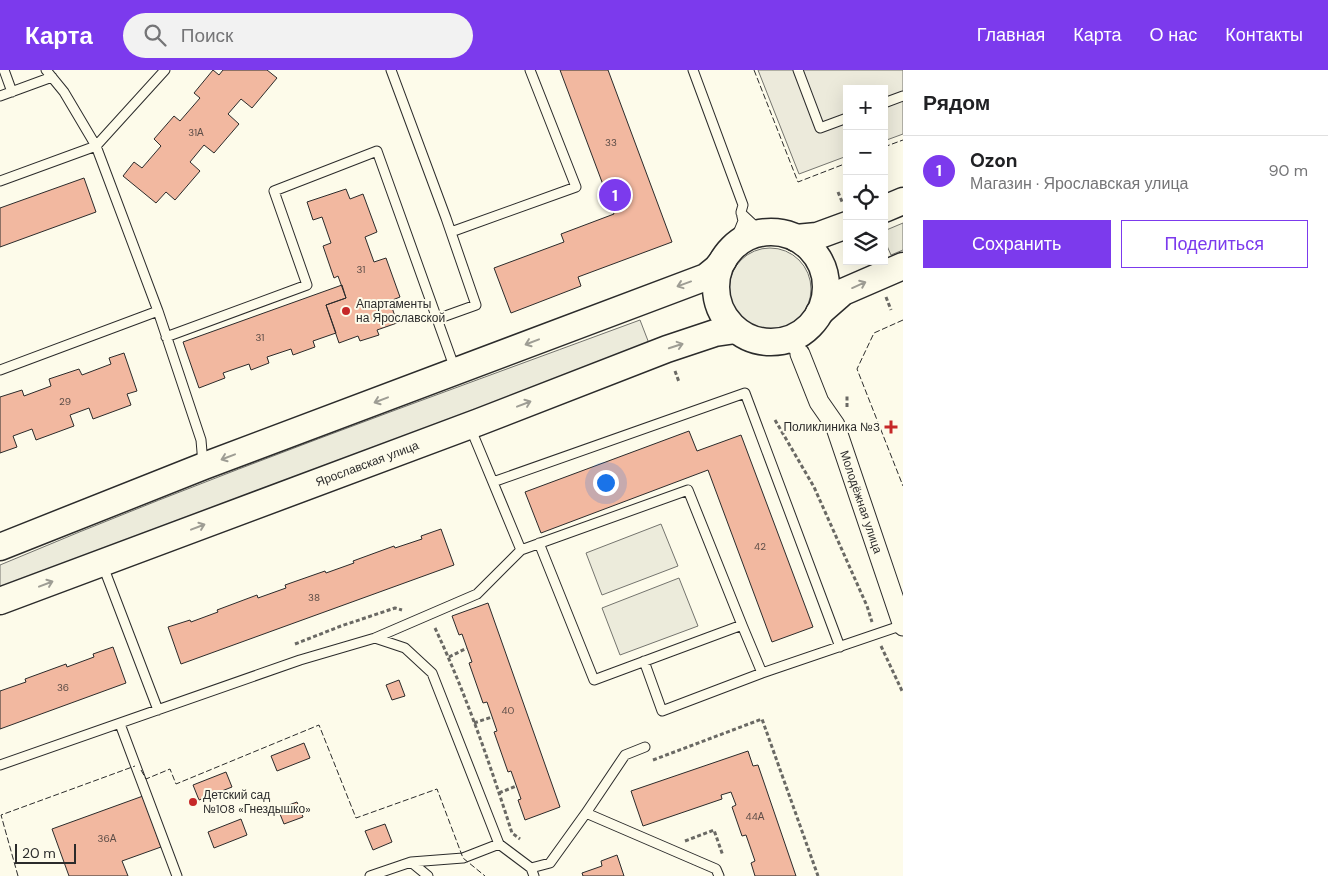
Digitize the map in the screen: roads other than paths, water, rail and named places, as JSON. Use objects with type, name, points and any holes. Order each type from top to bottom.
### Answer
[{"type":"main road","points":[[888,207],[903,201]]},
{"type":"main road","points":[[0,547],[204,466],[706,277],[717,268],[728,253],[750,236],[818,236],[843,227]]},
{"type":"main road","points":[[728,253],[718,274],[716,291],[722,312],[736,330],[752,338],[760,341],[793,342],[815,320],[819,312],[824,301],[826,289],[825,276],[815,254],[806,245],[784,235]]},
{"type":"main road","points":[[819,312],[843,292],[903,266]]},
{"type":"main road","name":"Ярославская улица","points":[[0,601],[667,349],[715,333],[736,330]]},
{"type":"street","name":"Молодёжная улица","points":[[793,342],[819,402],[834,425],[903,625]]},
{"type":"lane","points":[[4,70],[12,92]]},
{"type":"lane","points":[[0,182],[96,146],[165,70]]},
{"type":"lane","points":[[392,70],[476,305],[437,319]]},
{"type":"lane","points":[[451,232],[576,187],[530,70]]},
{"type":"lane","points":[[694,70],[743,205],[741,212],[743,221],[728,253]]},
{"type":"lane","points":[[798,70],[820,128],[843,119]]},
{"type":"lane","points":[[0,96],[49,74],[64,92],[96,146],[158,311],[201,440],[204,466]]},
{"type":"lane","points":[[888,102],[903,96]]},
{"type":"lane","points":[[166,337],[307,286],[274,191],[377,151],[456,372]]},
{"type":"lane","points":[[741,212],[757,228],[784,235]]},
{"type":"lane","points":[[0,370],[158,311]]},
{"type":"lane","points":[[493,482],[745,393],[840,647]]},
{"type":"lane","points":[[469,425],[520,550]]},
{"type":"lane","points":[[0,765],[300,660],[375,638],[477,594],[520,550],[688,490],[762,673]]},
{"type":"lane","points":[[539,543],[594,680],[742,625]]},
{"type":"lane","points":[[102,563],[158,710]]},
{"type":"lane","points":[[644,661],[662,711],[762,673],[903,625]]},
{"type":"lane","points":[[375,638],[405,648],[432,673],[498,844],[533,872],[550,863],[625,755],[645,746]]},
{"type":"lane","points":[[120,724],[178,876]]},
{"type":"lane","points":[[586,813],[716,869],[719,876]]},
{"type":"lane","points":[[370,876],[410,862],[463,858],[498,844]]},
{"type":"lane","points":[[410,862],[428,876]]},
{"type":"place","name":"Ozon","points":[[615,195]]},
{"type":"place","name":"Апартаменты на Ярославской","points":[[346,311]]},
{"type":"place","name":"Поликлиника №3","points":[[891,427]]},
{"type":"place","name":"Детский сад №108 «Гнездышко»","points":[[193,802]]}]
